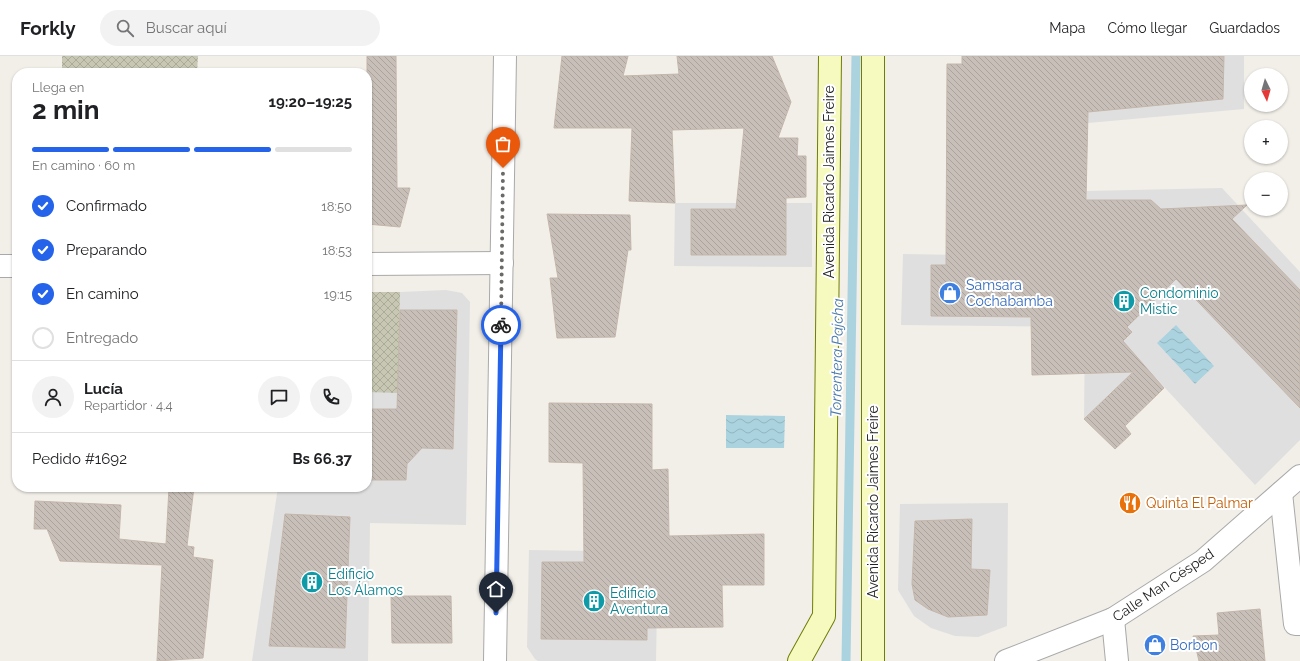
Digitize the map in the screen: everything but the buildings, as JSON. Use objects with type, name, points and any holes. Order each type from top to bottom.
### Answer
[{"type":"main road","name":"Avenida Ricardo Jaimes Freire","points":[[799,661],[824,616],[830,56]]},
{"type":"main road","name":"Avenida Ricardo Jaimes Freire","points":[[873,56],[873,661]]},
{"type":"street","points":[[495,661],[505,56]]},
{"type":"street","points":[[372,264],[502,263]]},
{"type":"street","points":[[0,266],[12,266]]},
{"type":"street","name":"Calle Man Césped","points":[[1006,661],[1113,619],[1203,561],[1300,476]]},
{"type":"street","points":[[1281,493],[1295,624],[1300,624]]},
{"type":"street","points":[[1113,619],[1116,661]]},
{"type":"shaded area","points":[[62,56],[198,56],[197,68],[62,68]]},
{"type":"shaded area","points":[[1089,56],[1244,56],[1244,109],[1088,123]]},
{"type":"shaded area","name":"Condominio Mistic","points":[[1222,188],[1244,212],[1244,216],[1248,216],[1300,272],[1300,440],[1255,485],[1142,363],[1084,419],[1085,327],[901,325],[903,254],[1085,257],[1087,191]]},
{"type":"shaded area","points":[[675,203],[812,203],[812,267],[674,266]]},
{"type":"shaded area","points":[[446,290],[462,293],[470,302],[466,525],[370,523],[368,661],[252,661],[277,492],[372,492],[372,392],[398,392],[400,292]]},
{"type":"shaded area","points":[[372,292],[400,292],[398,393],[372,392]]},
{"type":"shaded area","points":[[1008,503],[1007,626],[978,637],[955,636],[931,628],[914,616],[898,590],[900,504]]},
{"type":"shaded area","name":"Edificio Aventura","points":[[529,550],[658,552],[656,661],[538,661],[535,659],[527,647]]},
{"type":"water","points":[[1176,325],[1214,366],[1195,384],[1157,343]]},
{"type":"water","points":[[726,415],[785,416],[784,448],[726,448]]},
{"type":"waterway","name":"Torrentera Pajcha","points":[[846,661],[856,56]]},
{"type":"way so far","points":[[501,325],[503,168]]},
{"type":"place","name":"Samsara Cochabamba","points":[[950,293]]},
{"type":"place","name":"Condominio Mistic","points":[[1124,301]]},
{"type":"place","name":"Quinta El Palmar","points":[[1130,503]]},
{"type":"place","name":"Edificio Los Álamos","points":[[312,582]]},
{"type":"place","name":"Edificio Aventura","points":[[594,601]]},
{"type":"place","name":"Borbon","points":[[1155,645]]},
{"type":"route","points":[[496,613],[501,325]]}]
